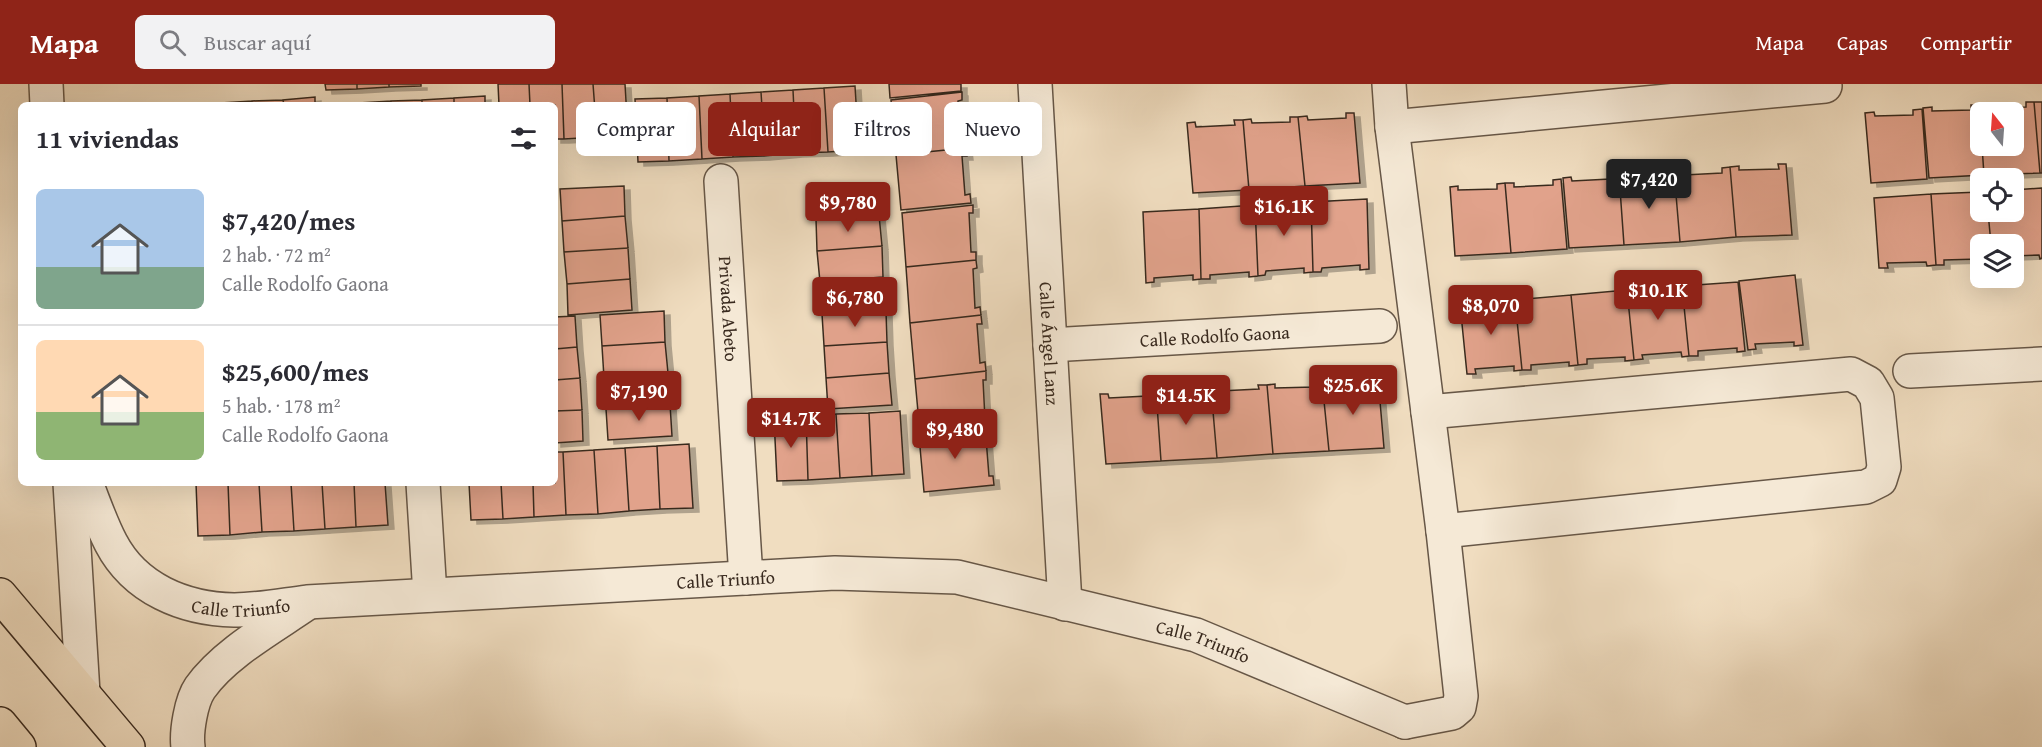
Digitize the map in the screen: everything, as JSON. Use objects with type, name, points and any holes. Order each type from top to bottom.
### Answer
[{"type":"main road","points":[[0,595],[128,747]]},
{"type":"main road","points":[[0,724],[19,747]]},
{"type":"street","points":[[46,84],[47,102]]},
{"type":"street","name":"Calle Ángel Lanz","points":[[1035,84],[1065,604]]},
{"type":"street","points":[[1389,84],[1392,128],[1443,531],[1461,696],[1459,707],[1452,713],[1406,735]]},
{"type":"street","points":[[1392,128],[1825,86]]},
{"type":"street","name":"Privada Abeto","points":[[721,182],[746,578]]},
{"type":"street","name":"Calle Rodolfo Gaona","points":[[1050,345],[1380,326]]},
{"type":"street","points":[[1910,371],[2042,364]]},
{"type":"street","points":[[1428,412],[1851,374],[1868,383],[1877,398],[1884,467],[1880,480],[1866,487],[1443,531]]},
{"type":"street","points":[[70,486],[83,693]]},
{"type":"street","name":"Calle Triunfo","points":[[87,486],[111,544],[130,569],[155,591],[193,605],[234,610],[430,595],[835,573],[957,577],[1196,635],[1406,735]]},
{"type":"street","points":[[423,486],[430,595]]},
{"type":"street","points":[[188,747],[186,731],[199,690],[226,660],[307,603]]},
{"type":"building","points":[[325,84],[357,84],[357,89],[326,90]]},
{"type":"building","points":[[357,84],[389,84],[389,87],[357,89]]},
{"type":"building","points":[[389,84],[421,84],[421,86],[389,87]]},
{"type":"building","points":[[498,84],[529,84],[530,102],[499,102]]},
{"type":"building","points":[[529,84],[562,84],[564,139],[558,139],[558,102],[530,102]]},
{"type":"building","points":[[562,84],[593,84],[594,102],[576,102],[576,138],[564,139]]},
{"type":"building","points":[[593,84],[625,84],[626,102],[594,102]]},
{"type":"building","points":[[889,84],[961,84],[961,91],[890,98]]},
{"type":"building","points":[[855,86],[856,102],[833,102],[833,152],[828,152],[824,88]]},
{"type":"building","points":[[824,88],[828,152],[821,152],[821,102],[794,102],[793,90]]},
{"type":"building","points":[[793,90],[794,102],[762,102],[761,92]]},
{"type":"building","points":[[761,92],[762,102],[730,102],[730,94]]},
{"type":"building","points":[[962,92],[962,100],[944,102],[944,150],[932,151],[932,102],[891,102],[891,100]]},
{"type":"building","points":[[730,94],[730,102],[708,102],[708,156],[733,157],[702,159],[699,96]]},
{"type":"building","points":[[485,96],[485,102],[454,102],[454,98]]},
{"type":"building","points":[[699,96],[702,159],[669,161],[669,156],[696,156],[696,102],[667,102],[667,98]]},
{"type":"building","points":[[315,97],[315,102],[283,102],[283,100]]},
{"type":"building","points":[[454,98],[454,102],[422,102],[422,100]]},
{"type":"building","points":[[667,98],[667,102],[635,102],[635,99]]},
{"type":"building","points":[[283,100],[283,102],[252,102]]},
{"type":"building","points":[[422,100],[422,102],[391,102]]},
{"type":"building","points":[[2026,102],[2034,102],[2040,173],[2024,174],[2024,168],[1984,168],[1983,156],[2024,156],[2024,107],[2026,107]]},
{"type":"building","points":[[2034,102],[2042,102],[2042,173],[2040,173]]},
{"type":"building","points":[[1932,107],[1932,111],[1970,110],[1970,156],[1983,156],[1984,168],[1970,168],[1970,176],[1929,178],[1923,108]]},
{"type":"building","points":[[1922,109],[1927,179],[1871,183],[1865,113],[1874,112],[1875,116],[1913,115],[1913,110]]},
{"type":"building","points":[[1346,113],[1354,113],[1360,183],[1305,186],[1298,117],[1307,116],[1308,120],[1346,118]]},
{"type":"building","points":[[1290,117],[1298,117],[1305,186],[1249,190],[1243,120],[1251,119],[1252,123],[1290,122]]},
{"type":"building","points":[[1234,120],[1243,120],[1249,190],[1193,193],[1187,123],[1195,122],[1196,127],[1235,125]]},
{"type":"building","points":[[944,150],[944,156],[962,156],[965,195],[970,194],[971,203],[901,210],[896,156],[932,156],[932,151]]},
{"type":"building","points":[[638,156],[669,156],[669,161],[638,162]]},
{"type":"building","points":[[1778,164],[1786,164],[1792,235],[1736,237],[1730,167],[1739,166],[1739,170],[1779,169]]},
{"type":"building","points":[[1730,167],[1736,237],[1680,242],[1674,171],[1683,170],[1684,175],[1722,173],[1722,168]]},
{"type":"building","points":[[1674,171],[1680,242],[1624,245],[1619,175],[1627,174],[1627,178],[1666,176],[1666,172]]},
{"type":"building","points":[[1610,174],[1619,175],[1624,245],[1569,248],[1563,178],[1571,177],[1572,181],[1610,179]]},
{"type":"building","points":[[1561,179],[1567,249],[1511,253],[1505,183],[1514,183],[1514,187],[1553,185],[1553,180]]},
{"type":"building","points":[[1505,183],[1511,253],[1455,256],[1450,187],[1458,186],[1458,190],[1497,189],[1497,184]]},
{"type":"building","points":[[624,186],[625,216],[562,221],[560,189]]},
{"type":"building","points":[[2042,188],[2042,258],[2040,259],[2039,255],[2024,256],[2024,234],[1990,234],[1989,222],[2024,222],[2024,189]]},
{"type":"building","points":[[1970,192],[1970,222],[1989,222],[1990,234],[1970,234],[1970,259],[1944,260],[1944,265],[1936,265],[1931,194]]},
{"type":"building","points":[[1931,194],[1936,265],[1927,266],[1926,262],[1887,263],[1888,268],[1879,268],[1874,198]]},
{"type":"building","points":[[1367,199],[1369,269],[1360,270],[1360,265],[1322,268],[1321,272],[1313,272],[1311,202]]},
{"type":"building","points":[[1311,202],[1313,272],[1304,273],[1304,268],[1266,271],[1265,275],[1258,276],[1255,205]]},
{"type":"building","points":[[973,205],[973,213],[969,213],[971,252],[976,252],[976,260],[906,267],[902,213]]},
{"type":"building","points":[[1255,205],[1258,276],[1249,277],[1249,272],[1210,275],[1210,279],[1201,279],[1199,209]]},
{"type":"building","points":[[1199,209],[1201,279],[1193,280],[1193,275],[1154,278],[1154,282],[1146,283],[1143,212]]},
{"type":"building","points":[[879,215],[882,246],[817,251],[816,219]]},
{"type":"building","points":[[625,216],[628,248],[564,252],[562,221]]},
{"type":"building","points":[[882,246],[883,277],[820,282],[817,251]]},
{"type":"building","points":[[628,248],[630,279],[567,284],[564,252]]},
{"type":"building","points":[[976,260],[977,268],[973,269],[975,308],[980,307],[981,315],[910,323],[906,267]]},
{"type":"building","points":[[1795,275],[1803,345],[1794,346],[1794,342],[1755,344],[1756,349],[1748,350],[1739,281]]},
{"type":"building","points":[[630,279],[632,310],[568,315],[567,284]]},
{"type":"building","points":[[884,280],[886,311],[822,314],[820,283]]},
{"type":"building","points":[[1738,282],[1745,351],[1737,352],[1737,348],[1698,351],[1698,356],[1689,356],[1682,286]]},
{"type":"building","points":[[1682,286],[1689,356],[1682,357],[1681,352],[1642,355],[1643,359],[1634,360],[1627,290]]},
{"type":"building","points":[[1627,290],[1634,360],[1625,361],[1625,357],[1587,359],[1587,364],[1578,365],[1571,295]]},
{"type":"building","points":[[1571,295],[1578,365],[1569,366],[1569,362],[1531,365],[1531,370],[1522,370],[1515,300]]},
{"type":"building","points":[[1515,300],[1522,370],[1514,371],[1514,366],[1475,369],[1476,374],[1467,374],[1460,304]]},
{"type":"building","points":[[664,311],[665,342],[602,346],[600,315]]},
{"type":"building","points":[[886,311],[887,342],[824,346],[822,314]]},
{"type":"building","points":[[981,315],[982,324],[977,324],[980,363],[985,362],[986,371],[915,379],[910,323]]},
{"type":"building","points":[[575,316],[577,347],[558,349],[558,317]]},
{"type":"building","points":[[665,342],[668,373],[604,378],[602,346]]},
{"type":"building","points":[[887,342],[889,373],[826,378],[824,346]]},
{"type":"building","points":[[577,347],[580,378],[558,380],[558,349]]},
{"type":"building","points":[[986,371],[986,380],[983,380],[985,419],[990,418],[990,427],[920,434],[915,379]]},
{"type":"building","points":[[668,373],[670,404],[606,409],[604,378]]},
{"type":"building","points":[[889,373],[892,405],[828,409],[826,378]]},
{"type":"building","points":[[580,378],[582,410],[558,411],[558,380]]},
{"type":"building","points":[[1370,378],[1378,378],[1384,448],[1329,451],[1322,381],[1331,380],[1332,385],[1370,383]]},
{"type":"building","points":[[1322,381],[1329,451],[1273,454],[1267,385],[1275,384],[1275,388],[1314,387],[1314,382]]},
{"type":"building","points":[[1258,385],[1267,385],[1273,454],[1217,458],[1211,388],[1219,387],[1220,391],[1259,389]]},
{"type":"building","points":[[1202,388],[1211,388],[1217,458],[1161,461],[1156,391],[1163,390],[1164,395],[1203,393]]},
{"type":"building","points":[[1147,391],[1156,391],[1161,461],[1106,464],[1100,394],[1108,394],[1109,398],[1147,396]]},
{"type":"building","points":[[670,404],[672,436],[608,440],[606,409]]},
{"type":"building","points":[[582,410],[583,441],[558,443],[558,411]]},
{"type":"building","points":[[900,411],[904,474],[872,476],[869,413]]},
{"type":"building","points":[[869,413],[872,476],[840,478],[836,414]]},
{"type":"building","points":[[836,414],[840,478],[808,480],[806,416]]},
{"type":"building","points":[[806,416],[808,480],[777,481],[774,418]]},
{"type":"building","points":[[990,428],[990,437],[986,438],[989,476],[993,476],[994,485],[924,492],[919,436]]},
{"type":"building","points":[[689,444],[693,508],[660,509],[657,446]]},
{"type":"building","points":[[657,446],[660,509],[629,511],[625,448]]},
{"type":"building","points":[[625,448],[629,511],[598,514],[594,450]]},
{"type":"building","points":[[594,450],[598,514],[566,515],[563,452]]},
{"type":"building","points":[[558,452],[563,452],[566,515],[534,517],[533,486],[558,486]]},
{"type":"building","points":[[196,486],[228,486],[230,535],[198,536]]},
{"type":"building","points":[[228,486],[259,486],[262,532],[230,535]]},
{"type":"building","points":[[259,486],[291,486],[294,531],[262,532]]},
{"type":"building","points":[[291,486],[322,486],[325,529],[294,531]]},
{"type":"building","points":[[322,486],[354,486],[356,527],[325,529]]},
{"type":"building","points":[[354,486],[385,486],[388,525],[356,527]]},
{"type":"building","points":[[469,486],[501,486],[503,519],[471,520]]},
{"type":"building","points":[[501,486],[533,486],[534,517],[503,519]]}]
